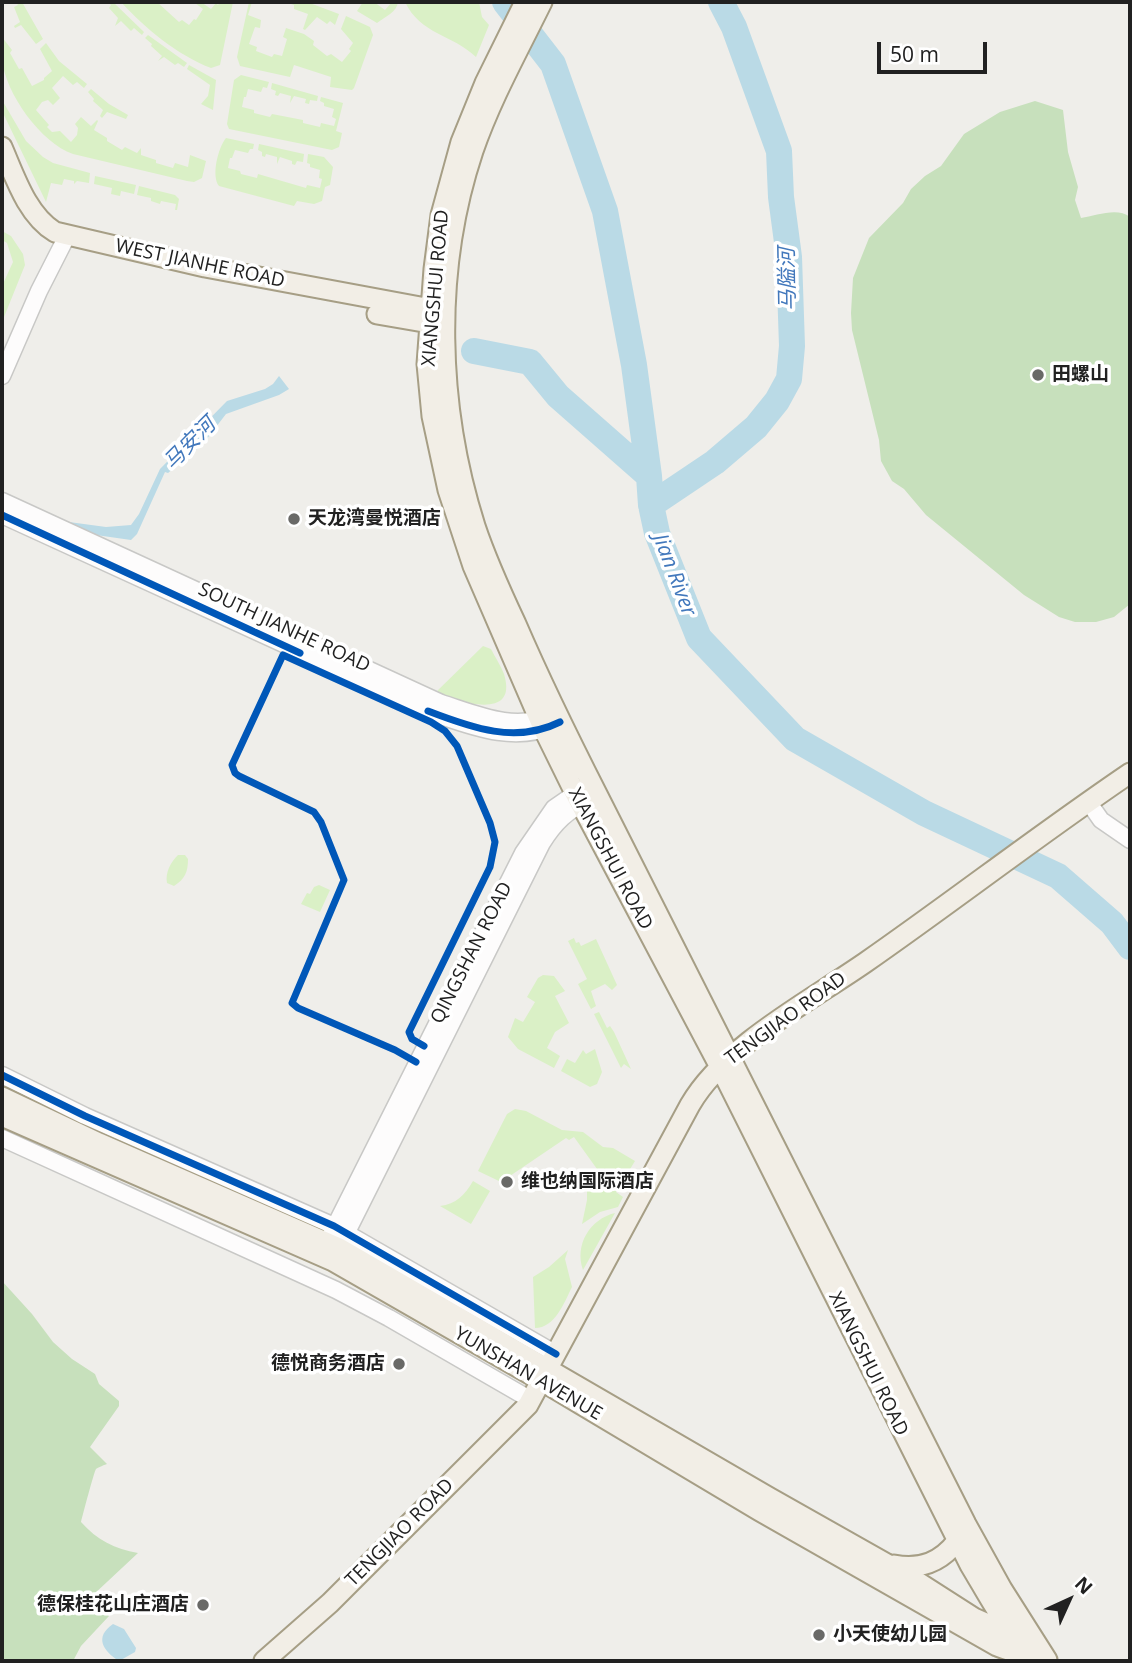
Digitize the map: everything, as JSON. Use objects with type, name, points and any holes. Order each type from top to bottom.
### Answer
[{"type":"main road","name":"XIANGSHUI ROAD","points":[[525,2],[491,88],[460,199],[448,270],[427,364],[432,416],[448,491],[472,566],[586,794],[1015,1623],[1035,1652],[1047,1661]]},
{"type":"main road","name":"XIANGSHUI ROAD","points":[[491,88],[542,2]]},
{"type":"main road","points":[[2,147],[31,210],[59,240]]},
{"type":"main road","name":"WEST JIANHE ROAD","points":[[2,174],[32,231],[59,240],[205,267],[438,318]]},
{"type":"main road","name":"TENGJIAO ROAD","points":[[264,1661],[330,1603],[531,1400],[551,1373],[701,1108],[729,1068],[766,1044],[1130,773]]},
{"type":"main road","name":"TENGJIAO ROAD","points":[[1067,822],[1094,810],[1130,785]]},
{"type":"main road","name":"XIANGSHUI ROAD","points":[[729,1068],[957,1541],[993,1605],[1015,1623]]},
{"type":"main road","name":"YUNSHAN AVENUE","points":[[2,1097],[120,1152],[333,1244],[551,1373],[885,1563],[974,1618],[1001,1630],[1015,1623]]},
{"type":"main road","name":"YUNSHAN AVENUE","points":[[2,1116],[233,1217],[333,1244]]},
{"type":"main road","name":"YUNSHAN AVENUE","points":[[551,1373],[760,1511],[989,1641],[1014,1652],[1035,1652]]},
{"type":"main road","points":[[885,1563],[904,1567],[932,1563],[942,1558],[957,1541]]},
{"type":"street","points":[[2,353],[59,240]]},
{"type":"street","points":[[2,376],[51,267],[59,240]]},
{"type":"street","name":"SOUTH JIANHE ROAD","points":[[2,501],[433,700],[480,716],[509,722],[550,721]]},
{"type":"street","name":"SOUTH JIANHE ROAD","points":[[2,515],[429,711],[465,724],[517,734],[550,721]]},
{"type":"street","name":"QINGSHAN ROAD","points":[[333,1244],[523,853],[554,808],[586,794]]},
{"type":"street","points":[[1094,810],[1101,820],[1130,840]]},
{"type":"street","points":[[2,1075],[107,1126],[333,1244],[551,1373]]},
{"type":"street","points":[[107,1126],[120,1152]]},
{"type":"street","points":[[2,1138],[356,1299],[531,1400]]},
{"type":"street","points":[[233,1217],[250,1251]]},
{"type":"green space","points":[[16,2],[22,2],[43,39],[36,44],[21,25],[15,28],[14,26],[20,22],[14,7],[18,5]]},
{"type":"green space","points":[[108,2],[113,2],[144,32],[142,35],[134,28],[131,31],[121,21],[115,26],[118,18],[109,8],[111,5]]},
{"type":"green space","points":[[121,2],[157,2],[179,22],[182,20],[189,25],[203,9],[196,2],[201,2],[211,9],[216,3],[218,5],[220,2],[233,2],[220,65],[211,68],[174,48],[151,31]]},
{"type":"green space","points":[[249,2],[252,2],[248,15],[261,20],[260,28],[255,27],[249,44],[257,47],[256,51],[272,57],[274,54],[282,56],[287,39],[283,37],[286,28],[304,34],[327,56],[331,54],[342,62],[351,51],[349,49],[353,43],[341,29],[346,16],[370,27],[373,35],[354,88],[330,87],[331,77],[294,65],[290,77],[240,66],[237,57]]},
{"type":"green space","points":[[285,2],[307,2],[339,14],[335,25],[330,21],[327,24],[317,17],[305,30],[303,29],[308,14]]},
{"type":"green space","points":[[363,2],[374,2],[385,10],[392,2],[398,2],[393,11],[377,23],[357,11]]},
{"type":"green space","points":[[405,2],[479,2],[482,17],[489,25],[476,57],[467,49],[428,28],[419,21]]},
{"type":"green space","points":[[148,35],[187,63],[184,67],[178,63],[175,65],[164,57],[158,61],[162,56],[145,38]]},
{"type":"green space","points":[[2,37],[12,50],[10,53],[19,69],[22,68],[32,86],[44,80],[52,71],[40,49],[46,43],[59,61],[87,84],[84,88],[77,82],[73,85],[63,76],[52,88],[60,98],[53,105],[48,100],[42,102],[36,110],[52,132],[60,131],[71,142],[77,135],[78,128],[75,124],[81,117],[91,126],[97,120],[94,130],[107,138],[107,141],[122,150],[125,147],[137,153],[141,148],[141,155],[156,160],[156,163],[173,168],[175,163],[188,167],[190,155],[206,161],[202,178],[194,182],[187,181],[73,154],[61,148],[37,128],[17,101],[5,72]]},
{"type":"green space","points":[[189,65],[216,80],[213,110],[201,104],[208,96],[210,85],[187,69]]},
{"type":"green space","points":[[241,75],[269,82],[267,88],[263,87],[261,92],[248,89],[244,97],[242,107],[254,110],[254,113],[303,120],[303,123],[320,127],[321,123],[334,126],[334,109],[324,106],[320,101],[321,97],[343,103],[336,131],[342,133],[339,147],[332,150],[229,129],[227,124],[234,80]]},
{"type":"green space","points":[[272,83],[318,96],[317,101],[310,100],[309,104],[305,103],[306,99],[294,96],[290,103],[291,96],[280,93],[275,95],[276,91],[271,89]]},
{"type":"green space","points":[[91,89],[128,115],[126,119],[107,112],[102,118],[100,116],[103,110],[88,92]]},
{"type":"green space","points":[[2,100],[26,141],[53,163],[90,173],[89,183],[77,181],[74,184],[74,181],[64,179],[62,185],[51,183],[46,202],[2,111]]},
{"type":"green space","points":[[1035,101],[1063,110],[1068,152],[1078,187],[1075,200],[1081,218],[1113,212],[1130,217],[1130,604],[1114,617],[1096,622],[1075,622],[1059,617],[1024,595],[926,515],[904,489],[892,481],[881,461],[879,440],[852,330],[853,278],[869,238],[903,203],[911,189],[941,166],[964,134],[1000,112]]},
{"type":"green space","points":[[226,138],[254,144],[248,153],[235,150],[228,168],[240,171],[241,174],[257,178],[258,174],[306,188],[307,185],[320,188],[322,179],[319,178],[320,170],[307,163],[308,154],[324,157],[333,167],[330,185],[325,187],[322,201],[314,204],[297,201],[294,206],[219,186],[216,162]]},
{"type":"green space","points":[[259,144],[304,154],[303,162],[297,161],[295,165],[292,161],[280,157],[277,164],[277,157],[266,154],[265,157],[262,156],[262,152],[258,150]]},
{"type":"green space","points":[[95,176],[136,185],[134,194],[121,191],[120,196],[111,194],[112,188],[94,184]]},
{"type":"green space","points":[[139,186],[175,195],[179,199],[177,210],[176,204],[161,201],[160,204],[151,201],[151,198],[137,195]]},
{"type":"green space","points":[[2,231],[11,236],[23,254],[25,265],[2,322],[2,286],[13,262],[7,243],[2,240]]},
{"type":"green space","points":[[483,646],[491,649],[504,674],[506,689],[502,699],[483,705],[434,694]]},
{"type":"green space","points":[[178,855],[185,855],[188,859],[187,868],[183,878],[174,886],[167,883],[167,875]]},
{"type":"green space","points":[[319,885],[330,890],[320,912],[301,904],[307,893],[310,894],[314,887]]},
{"type":"green space","points":[[574,938],[581,946],[596,939],[617,985],[612,990],[605,984],[591,991],[596,1006],[591,1009],[578,984],[587,979],[568,941]]},
{"type":"green space","points":[[543,975],[554,976],[565,991],[555,996],[569,1023],[555,1032],[547,1048],[560,1056],[554,1068],[518,1049],[508,1037],[515,1018],[523,1022],[535,1002],[527,997],[538,978]]},
{"type":"green space","points":[[599,1012],[607,1028],[610,1026],[614,1032],[631,1069],[624,1064],[621,1068],[594,1014]]},
{"type":"green space","points":[[595,1049],[602,1072],[597,1084],[590,1087],[561,1071],[567,1059],[575,1063],[583,1050],[586,1054]]},
{"type":"green space","points":[[515,1109],[526,1111],[562,1130],[583,1132],[603,1147],[613,1148],[635,1161],[616,1192],[623,1197],[618,1207],[600,1212],[582,1224],[587,1200],[587,1177],[597,1169],[574,1137],[569,1140],[566,1138],[501,1182],[478,1171],[507,1114]]},
{"type":"green space","points":[[473,1181],[490,1191],[471,1224],[440,1206],[460,1198]]},
{"type":"green space","points":[[615,1213],[583,1270],[581,1251],[586,1234],[598,1221]]},
{"type":"green space","points":[[568,1250],[565,1259],[572,1287],[553,1319],[542,1327],[535,1328],[533,1277]]},
{"type":"green space","points":[[2,1281],[53,1342],[95,1374],[99,1384],[119,1401],[119,1406],[90,1447],[107,1464],[96,1469],[81,1522],[107,1543],[138,1553],[92,1596],[109,1616],[81,1646],[73,1661],[2,1661]]},
{"type":"water","points":[[279,376],[289,389],[226,414],[203,444],[168,473],[165,472],[137,534],[131,540],[96,535],[69,522],[106,527],[131,525],[160,469],[227,401],[265,389]]},
{"type":"water","points":[[113,1624],[124,1629],[136,1648],[135,1652],[119,1661],[105,1648],[102,1639]]},
{"type":"waterway","name":"Jian River","points":[[505,2],[553,64],[605,211],[634,365],[651,505],[657,533],[699,638],[795,739],[924,813],[1058,876],[1112,923],[1130,947]]},
{"type":"waterway","name":"马隘河","points":[[651,505],[715,462],[756,427],[777,401],[789,379],[792,346],[789,257],[781,197],[779,151],[734,27],[721,2]]},
{"type":"waterway","name":"马安河","points":[[474,351],[530,362],[558,396],[649,476]]},
{"type":"cycle path","points":[[2,515],[300,653]]},
{"type":"cycle path","points":[[416,1062],[292,1003],[344,880],[321,822],[314,812],[239,776],[232,765],[283,655],[431,722],[445,731],[457,746],[490,823],[495,842],[490,867],[409,1032],[412,1039],[424,1046]]},
{"type":"cycle path","points":[[428,711],[478,728],[510,733],[544,729],[560,722]]},
{"type":"cycle path","points":[[2,1075],[85,1116],[334,1226],[556,1354]]},
{"type":"place","name":"田螺山","points":[[1038,375]]},
{"type":"place","name":"天龙湾曼悦酒店","points":[[294,519]]},
{"type":"place","name":"维也纳国际酒店","points":[[507,1182]]},
{"type":"place","name":"德悦商务酒店","points":[[399,1364]]},
{"type":"place","name":"德保桂花山庄酒店","points":[[203,1605]]},
{"type":"place","name":"小天使幼儿园","points":[[819,1635]]}]
